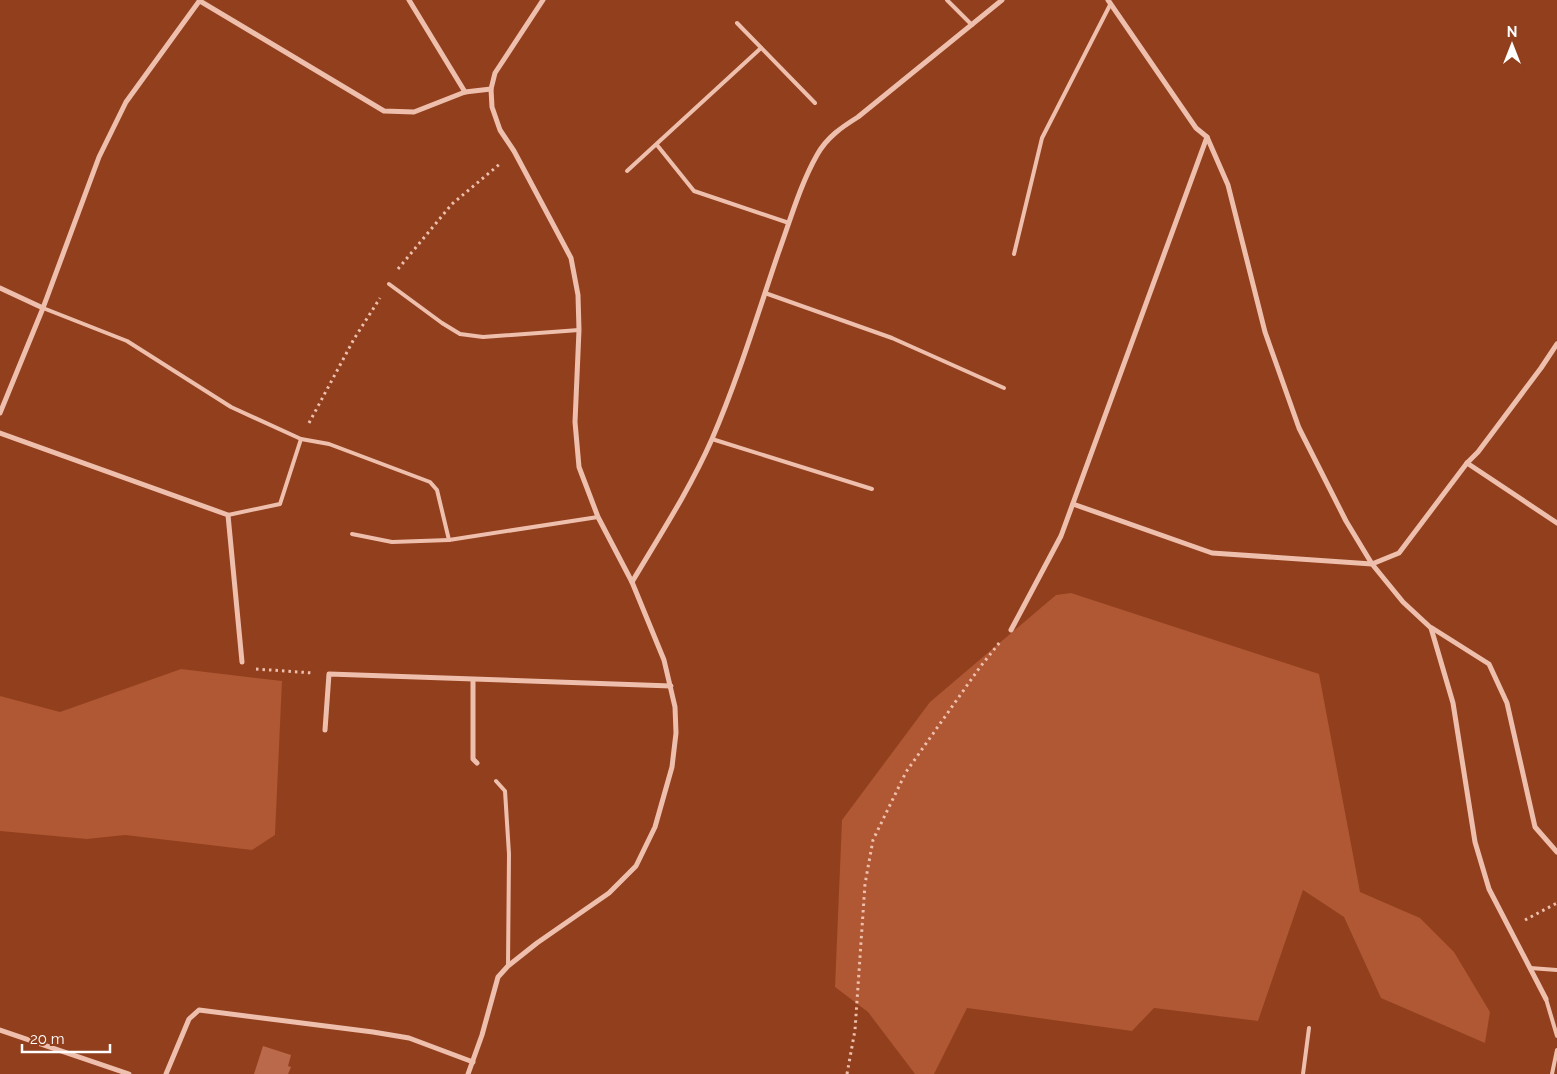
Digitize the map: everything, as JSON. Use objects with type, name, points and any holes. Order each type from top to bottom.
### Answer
[{"type":"street","points":[[410,0],[465,92]]},
{"type":"street","points":[[475,1074],[468,1073],[482,1035],[498,977],[508,966],[537,943],[610,893],[636,866],[655,827],[672,767],[676,733],[674,707],[664,660],[632,582],[598,517],[578,467],[575,422],[579,330],[578,295],[571,258],[514,151],[500,130],[492,107],[491,89],[495,73],[543,0]]},
{"type":"street","points":[[632,582],[692,482],[712,439],[738,372],[803,185],[818,153],[836,131],[858,116],[1002,0]]},
{"type":"street","points":[[0,413],[43,308],[99,157],[126,102],[200,1],[384,111],[414,112],[465,92],[491,89]]},
{"type":"street","points":[[1109,2],[1196,128],[1207,137],[1228,186],[1265,332],[1299,428],[1346,521],[1372,564],[1403,602],[1431,628],[1489,664],[1506,703],[1535,827],[1557,852]]},
{"type":"street","points":[[1011,630],[1061,536],[1207,137]]},
{"type":"street","points":[[0,288],[43,308]]},
{"type":"street","points":[[1073,504],[1212,553],[1372,564],[1399,553],[1467,463],[1478,452],[1557,344]]},
{"type":"street","points":[[0,433],[228,515],[242,662]]},
{"type":"street","points":[[1467,463],[1557,523]]},
{"type":"street","points":[[1431,628],[1453,703],[1475,842],[1490,889],[1546,999]]},
{"type":"street","points":[[325,730],[329,674],[670,686]]},
{"type":"street","points":[[473,680],[473,759],[477,763]]},
{"type":"street","points":[[166,1074],[189,1019],[199,1010],[409,1038],[473,1062]]},
{"type":"street","points":[[0,1030],[129,1074]]},
{"type":"lane","points":[[947,0],[972,26]]},
{"type":"lane","points":[[1014,254],[1042,138],[1109,2]]},
{"type":"lane","points":[[737,23],[815,103]]},
{"type":"lane","points":[[627,171],[761,48]]},
{"type":"lane","points":[[657,145],[694,191],[789,223]]},
{"type":"lane","points":[[389,284],[442,324],[460,334],[483,337],[579,330]]},
{"type":"lane","points":[[765,293],[892,338],[1004,388]]},
{"type":"lane","points":[[43,308],[127,341],[231,408],[301,439],[329,444],[430,482],[437,490],[449,540]]},
{"type":"lane","points":[[228,515],[280,504],[301,439]]},
{"type":"lane","points":[[712,439],[872,489]]},
{"type":"lane","points":[[352,534],[392,542],[449,540],[598,517]]},
{"type":"lane","points":[[496,780],[505,791],[510,854],[508,966]]},
{"type":"lane","points":[[1530,968],[1557,970]]},
{"type":"lane","points":[[1546,999],[1557,1036]]},
{"type":"lane","points":[[1303,1074],[1308,1028]]},
{"type":"lane","points":[[1552,1074],[1557,1050]]},
{"type":"path","points":[[847,1074],[855,1030],[865,884],[872,840],[906,772],[980,667],[1011,630]]},
{"type":"path","points":[[242,662],[244,668],[329,674]]},
{"type":"path","points":[[1509,929],[1557,902]]},
{"type":"shaded area","points":[[1071,593],[1319,674],[1360,892],[1420,918],[1454,952],[1490,1012],[1485,1043],[1381,998],[1344,917],[1303,890],[1258,1021],[1154,1008],[1132,1031],[967,1008],[934,1074],[915,1074],[868,1012],[835,987],[842,820],[930,702],[1056,595]]},
{"type":"shaded area","points":[[181,669],[282,681],[275,835],[252,850],[125,835],[87,839],[0,831],[0,696],[60,712]]},
{"type":"building","points":[[263,1046],[291,1055],[288,1066],[291,1067],[288,1074],[254,1074]]}]
